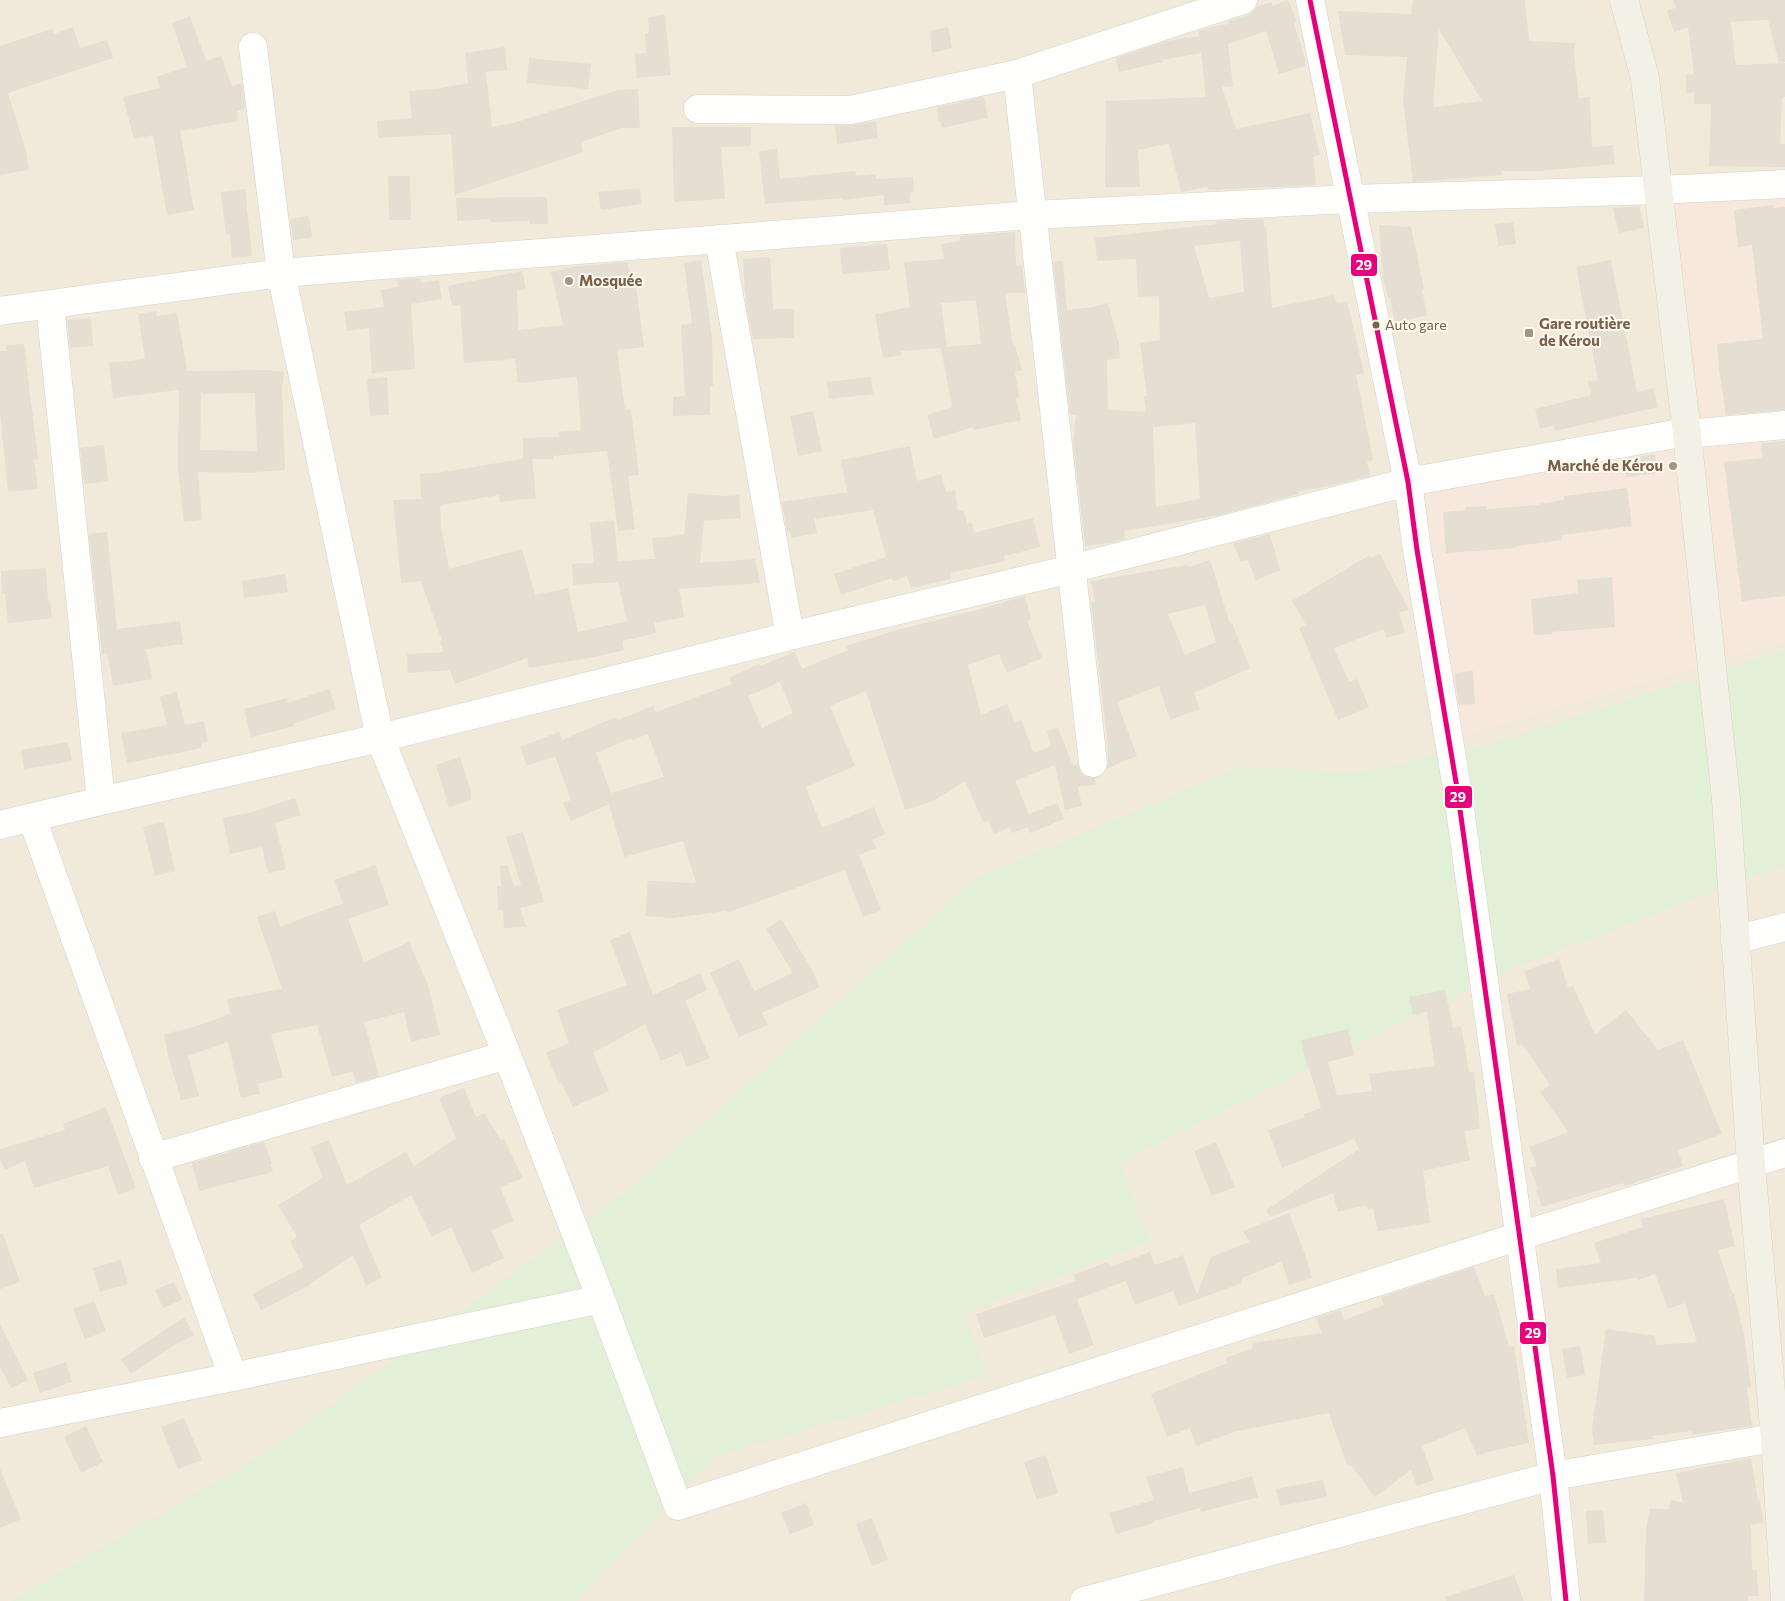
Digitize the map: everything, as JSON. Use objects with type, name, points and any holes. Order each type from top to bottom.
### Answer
[{"type":"main road","points":[[1624,0],[1645,78],[1687,434],[1726,799],[1751,1164],[1780,1437],[1785,1601]]},
{"type":"street","points":[[698,109],[851,110],[1017,74],[1243,0]]},
{"type":"street","points":[[1310,0],[1408,482],[1418,559],[1457,788],[1553,1476],[1566,1601]]},
{"type":"street","points":[[253,47],[281,273],[380,738],[507,1055],[678,1506],[1785,1153]]},
{"type":"street","points":[[1017,74],[1093,763]]},
{"type":"street","points":[[0,312],[281,273],[1032,215],[1350,199],[1658,190],[1785,184]]},
{"type":"street","points":[[719,239],[790,636]]},
{"type":"street","points":[[50,305],[102,800]]},
{"type":"street","points":[[0,825],[102,800],[380,738],[1071,568],[1408,482],[1686,432],[1687,434],[1785,425]]},
{"type":"street","points":[[32,818],[233,1377]]},
{"type":"street","points":[[1735,940],[1785,927]]},
{"type":"street","points":[[153,1158],[507,1055]]},
{"type":"street","points":[[0,1423],[233,1377],[601,1299]]},
{"type":"street","points":[[1084,1601],[1553,1476],[1780,1437]]},
{"type":"shaded area","points":[[0,0],[1785,0],[1785,1601],[0,1601]]},
{"type":"shaded area","name":"Marché de Kérou","points":[[1785,194],[1785,642],[1453,739],[1417,491],[1705,440],[1673,204]]},
{"type":"green space","points":[[1785,650],[1785,864],[1505,971],[1119,1163],[1149,1241],[964,1313],[986,1376],[714,1457],[576,1601],[11,1601],[261,1456],[630,1189],[975,879],[1243,766],[1357,773],[1487,745]]},
{"type":"building","points":[[1288,0],[1297,22],[1294,23],[1305,59],[1305,66],[1279,74],[1266,31],[1228,44],[1233,86],[1222,87],[1236,129],[1310,113],[1320,155],[1313,157],[1316,185],[1208,190],[1207,187],[1181,192],[1169,143],[1138,150],[1140,187],[1105,187],[1106,101],[1206,97],[1201,53],[1163,60],[1163,62],[1119,72],[1116,58],[1167,41],[1199,36],[1198,31],[1229,24],[1228,21],[1248,15],[1256,7],[1271,2],[1273,6]]},
{"type":"building","points":[[1413,0],[1525,0],[1529,41],[1575,43],[1574,54],[1579,98],[1590,97],[1592,147],[1613,145],[1615,164],[1540,171],[1501,171],[1502,175],[1413,182],[1403,100],[1407,57],[1345,55],[1338,11],[1411,14]],"holes":[[[1439,29],[1482,101],[1433,107]]]},
{"type":"building","points":[[1673,0],[1785,0],[1785,62],[1779,63],[1768,20],[1731,22],[1736,65],[1785,63],[1785,97],[1782,97],[1780,144],[1785,144],[1785,167],[1709,166],[1711,104],[1694,104],[1694,92],[1686,93],[1686,75],[1694,74],[1688,27],[1674,32],[1667,10],[1676,8]]},
{"type":"building","points":[[665,15],[671,75],[637,78],[635,54],[646,53],[645,33],[649,33],[648,17]]},
{"type":"building","points":[[190,16],[206,61],[221,56],[232,86],[242,83],[245,108],[237,111],[238,121],[180,131],[194,210],[167,215],[153,135],[134,139],[123,97],[160,88],[156,77],[187,67],[172,23]]},
{"type":"building","points":[[73,27],[80,48],[107,40],[113,58],[8,93],[26,151],[29,170],[0,175],[0,46],[52,29],[54,34]]},
{"type":"building","points":[[948,27],[952,48],[932,53],[930,31]]},
{"type":"building","points":[[505,47],[507,70],[486,72],[492,127],[517,122],[618,90],[638,89],[640,128],[622,128],[581,142],[583,152],[455,195],[451,134],[378,138],[377,121],[412,118],[409,91],[468,83],[465,53]]},
{"type":"building","points":[[529,58],[591,64],[588,89],[527,83]]},
{"type":"building","points":[[984,97],[988,118],[942,128],[940,121],[938,121],[937,107]]},
{"type":"building","points":[[876,121],[878,138],[837,144],[835,126]]},
{"type":"building","points":[[672,127],[751,127],[751,146],[721,147],[725,199],[674,202]]},
{"type":"building","points":[[777,149],[780,179],[855,171],[856,176],[876,174],[876,179],[913,177],[914,192],[910,193],[910,203],[884,205],[884,195],[843,200],[843,198],[765,204],[759,151]]},
{"type":"building","points":[[388,176],[410,176],[411,220],[389,220]]},
{"type":"building","points":[[640,188],[641,204],[601,210],[598,192]]},
{"type":"building","points":[[245,189],[252,256],[232,258],[230,234],[226,235],[221,192]]},
{"type":"building","points":[[547,197],[548,224],[529,224],[529,221],[490,222],[490,219],[457,221],[456,198]]},
{"type":"building","points":[[1773,205],[1773,208],[1785,207],[1785,410],[1726,415],[1717,344],[1763,339],[1752,245],[1738,247],[1734,210]]},
{"type":"building","points":[[1639,206],[1644,228],[1619,233],[1613,208]]},
{"type":"building","points":[[309,216],[312,237],[293,240],[290,219]]},
{"type":"building","points":[[1263,219],[1264,227],[1266,227],[1272,308],[1334,295],[1337,303],[1347,301],[1364,373],[1356,375],[1373,460],[1367,461],[1370,476],[1299,491],[1299,494],[1219,515],[1124,531],[1125,539],[1085,546],[1073,441],[1076,415],[1070,415],[1053,262],[1063,261],[1067,310],[1108,303],[1119,344],[1120,358],[1107,360],[1108,410],[1146,412],[1144,396],[1147,396],[1140,343],[1160,340],[1159,296],[1138,297],[1136,259],[1097,261],[1095,238],[1217,224],[1216,221]],"holes":[[[1240,241],[1244,292],[1209,298],[1194,246]],[[1195,423],[1200,499],[1156,507],[1153,427]]]},
{"type":"building","points":[[1513,222],[1516,244],[1498,246],[1495,224]]},
{"type":"building","points":[[1379,225],[1411,227],[1424,289],[1422,290],[1427,315],[1395,323],[1383,277]]},
{"type":"building","points":[[1015,232],[1016,265],[1022,264],[1025,293],[1005,293],[1013,346],[1015,346],[1022,370],[1015,372],[1019,398],[1016,398],[1021,420],[973,430],[973,427],[934,439],[927,415],[952,407],[941,348],[901,351],[901,355],[883,358],[875,314],[910,307],[904,262],[944,259],[941,244],[960,241],[960,236]],"holes":[[[976,300],[981,344],[947,347],[941,303]]]},
{"type":"building","points":[[887,244],[890,270],[842,274],[840,248]]},
{"type":"building","points":[[770,257],[773,309],[794,309],[794,338],[753,339],[746,304],[743,259]]},
{"type":"building","points":[[701,260],[712,336],[713,386],[710,386],[710,415],[673,416],[673,397],[685,396],[681,325],[692,323],[684,263]]},
{"type":"building","points":[[1611,260],[1637,392],[1653,388],[1658,407],[1555,431],[1554,425],[1540,429],[1535,409],[1591,395],[1588,381],[1598,380],[1576,267]]},
{"type":"building","points":[[628,262],[629,271],[634,271],[644,347],[617,350],[625,410],[631,409],[639,475],[628,476],[635,529],[618,531],[607,451],[553,456],[553,459],[532,459],[536,498],[500,502],[499,495],[440,505],[441,526],[449,569],[522,549],[535,595],[568,588],[578,632],[627,621],[618,582],[573,585],[572,564],[594,563],[590,523],[614,520],[618,561],[655,559],[652,538],[684,535],[688,493],[725,496],[739,495],[741,518],[704,521],[700,563],[755,559],[760,583],[679,589],[684,617],[654,623],[656,633],[622,641],[624,650],[590,658],[529,668],[527,658],[455,684],[450,670],[408,673],[407,654],[444,652],[421,581],[401,583],[393,500],[421,499],[420,474],[523,459],[523,438],[559,437],[558,432],[581,430],[577,377],[518,383],[515,359],[464,363],[460,305],[452,306],[448,286],[522,271],[526,289],[517,291],[518,330],[563,325],[551,272],[576,266]]},
{"type":"building","points":[[420,278],[421,283],[439,280],[442,299],[411,304],[415,369],[372,373],[369,328],[347,331],[344,312],[384,307],[381,290],[398,287],[397,280]]},
{"type":"building","points":[[156,311],[157,316],[177,313],[187,371],[267,370],[284,372],[282,390],[285,470],[255,473],[198,472],[202,520],[184,522],[178,468],[179,390],[113,398],[109,363],[145,359],[138,314]],"holes":[[[255,393],[257,451],[200,450],[201,394]]]},
{"type":"building","points":[[91,318],[93,346],[70,348],[67,320]]},
{"type":"building","points":[[24,344],[38,459],[34,460],[38,489],[8,492],[0,412],[0,351],[7,351],[6,345]]},
{"type":"building","points":[[387,377],[389,415],[370,416],[367,379]]},
{"type":"building","points":[[871,377],[873,394],[829,399],[827,382]]},
{"type":"building","points":[[813,411],[822,451],[798,456],[790,416]]},
{"type":"building","points":[[1785,441],[1785,596],[1742,601],[1724,462],[1763,458],[1761,443]]},
{"type":"building","points":[[104,445],[108,481],[84,484],[80,448]]},
{"type":"building","points":[[910,446],[917,481],[941,474],[946,492],[955,491],[958,511],[964,510],[967,524],[972,523],[974,533],[1033,518],[1040,547],[1004,556],[1005,561],[950,573],[951,579],[911,588],[907,576],[893,581],[892,578],[841,595],[834,574],[886,557],[873,510],[814,519],[817,533],[792,538],[790,531],[787,532],[782,502],[847,492],[841,460]]},
{"type":"building","points":[[1655,454],[1657,473],[1626,477],[1624,459]]},
{"type":"building","points":[[1627,488],[1632,526],[1562,535],[1562,540],[1516,546],[1516,548],[1446,553],[1443,512],[1466,510],[1465,507],[1487,506],[1487,509],[1539,505],[1564,500],[1564,496]]},
{"type":"building","points":[[107,532],[117,629],[180,621],[183,644],[146,649],[152,679],[113,686],[107,653],[102,654],[89,534]]},
{"type":"building","points":[[1270,534],[1280,570],[1256,580],[1248,560],[1241,562],[1233,543]]},
{"type":"building","points":[[1380,554],[1409,610],[1399,612],[1405,633],[1386,638],[1384,629],[1334,648],[1349,682],[1357,679],[1369,707],[1338,720],[1299,628],[1306,625],[1292,601],[1370,555],[1371,558]]},
{"type":"building","points":[[1210,560],[1230,624],[1232,623],[1250,668],[1194,693],[1200,709],[1170,720],[1159,686],[1117,702],[1137,756],[1107,769],[1108,747],[1091,602],[1095,602],[1091,581],[1188,565],[1189,567]],"holes":[[[1205,605],[1216,642],[1185,655],[1168,614]]]},
{"type":"building","points":[[46,568],[48,601],[50,600],[52,618],[8,623],[5,594],[2,594],[1,571]]},
{"type":"building","points":[[285,574],[288,592],[244,598],[242,581]]},
{"type":"building","points":[[1612,577],[1615,627],[1534,635],[1531,599],[1578,593],[1577,580]]},
{"type":"building","points":[[1025,596],[1031,620],[1027,621],[1042,658],[1007,673],[999,654],[968,665],[981,715],[1007,704],[1015,722],[1021,720],[1034,753],[1051,746],[1047,731],[1058,728],[1073,766],[1077,764],[1081,773],[1087,777],[1095,778],[1096,785],[1078,787],[1082,806],[1065,810],[1055,765],[1015,781],[1029,814],[1057,803],[1064,819],[1030,833],[1028,827],[1012,833],[1010,827],[994,834],[988,820],[983,822],[965,781],[933,801],[905,810],[866,691],[830,706],[855,766],[806,787],[822,828],[874,807],[885,834],[872,840],[876,848],[859,855],[881,910],[863,917],[845,870],[727,913],[726,911],[673,918],[645,916],[648,881],[696,883],[683,841],[624,857],[609,804],[571,821],[563,803],[571,800],[555,756],[527,766],[520,747],[559,732],[562,740],[616,717],[618,720],[653,706],[656,712],[732,684],[729,678],[759,664],[760,666],[795,652],[802,669],[848,650],[846,646],[897,630]],"holes":[[[780,682],[793,713],[762,728],[748,696]],[[648,734],[664,777],[611,793],[596,753],[631,738],[632,740]]]},
{"type":"building","points":[[1473,671],[1475,704],[1459,705],[1454,673]]},
{"type":"building","points":[[329,689],[336,709],[293,724],[294,726],[251,737],[244,709],[287,698],[288,703]]},
{"type":"building","points":[[177,692],[185,725],[204,721],[208,741],[201,743],[202,748],[127,763],[121,733],[167,725],[160,697]]},
{"type":"building","points":[[68,742],[72,761],[24,769],[21,750]]},
{"type":"building","points":[[460,757],[471,792],[471,800],[449,807],[436,765]]},
{"type":"building","points":[[295,798],[301,815],[275,823],[286,869],[268,873],[262,847],[230,854],[223,818],[249,813]]},
{"type":"building","points":[[164,822],[175,871],[155,876],[143,827]]},
{"type":"building","points":[[523,832],[544,902],[520,908],[526,927],[504,928],[503,910],[498,910],[497,886],[501,886],[500,866],[507,865],[514,886],[521,885],[506,837]]},
{"type":"building","points":[[375,865],[389,905],[348,919],[364,962],[409,942],[428,985],[440,1035],[411,1042],[404,1012],[364,1022],[379,1076],[356,1083],[353,1071],[332,1077],[317,1025],[271,1034],[283,1078],[258,1084],[260,1094],[241,1098],[228,1042],[188,1056],[199,1096],[181,1100],[167,1052],[164,1034],[194,1027],[230,1014],[227,999],[282,989],[257,917],[275,911],[280,927],[343,903],[334,880]]},
{"type":"building","points":[[781,919],[811,968],[820,987],[762,1013],[768,1025],[739,1037],[710,973],[739,959],[754,991],[793,973],[766,929]]},
{"type":"building","points":[[630,932],[653,995],[700,973],[707,990],[685,1001],[710,1058],[687,1067],[681,1052],[661,1061],[645,1024],[593,1053],[609,1091],[573,1107],[562,1083],[559,1084],[546,1053],[569,1043],[557,1010],[627,985],[610,940]]},
{"type":"building","points":[[1559,959],[1568,988],[1573,986],[1595,1034],[1626,1010],[1658,1050],[1683,1040],[1722,1134],[1678,1150],[1683,1166],[1625,1186],[1623,1183],[1542,1207],[1530,1168],[1537,1166],[1529,1147],[1568,1132],[1540,1092],[1550,1085],[1522,1044],[1517,1045],[1507,994],[1530,989],[1524,971]]},
{"type":"building","points":[[1445,990],[1453,1028],[1461,1026],[1469,1072],[1474,1072],[1480,1129],[1464,1131],[1470,1160],[1423,1171],[1430,1223],[1378,1231],[1373,1208],[1368,1209],[1366,1205],[1338,1212],[1333,1193],[1269,1217],[1266,1210],[1359,1149],[1354,1139],[1282,1168],[1268,1130],[1305,1117],[1304,1114],[1321,1108],[1309,1067],[1307,1067],[1301,1040],[1348,1029],[1354,1055],[1328,1062],[1337,1095],[1372,1091],[1369,1074],[1435,1066],[1427,1012],[1413,1015],[1409,997]]},
{"type":"building","points":[[464,1088],[476,1117],[484,1113],[501,1140],[504,1139],[523,1178],[500,1187],[514,1221],[491,1230],[504,1258],[472,1273],[451,1227],[432,1237],[411,1195],[359,1225],[382,1278],[366,1285],[353,1255],[310,1285],[261,1310],[252,1294],[304,1267],[290,1241],[297,1237],[278,1205],[323,1178],[311,1147],[329,1140],[347,1185],[406,1152],[414,1166],[456,1138],[439,1098]]},
{"type":"building","points":[[106,1107],[136,1188],[118,1195],[108,1166],[34,1188],[25,1161],[5,1170],[0,1159],[0,1149],[65,1130],[63,1124]]},
{"type":"building","points":[[264,1142],[272,1163],[270,1164],[273,1172],[199,1191],[192,1163]]},
{"type":"building","points":[[1216,1142],[1235,1187],[1212,1196],[1194,1151]]},
{"type":"building","points":[[1724,1199],[1735,1246],[1718,1250],[1732,1293],[1734,1293],[1744,1335],[1751,1387],[1747,1388],[1752,1426],[1692,1435],[1692,1431],[1652,1436],[1653,1439],[1594,1445],[1592,1429],[1606,1329],[1655,1336],[1656,1345],[1697,1342],[1685,1303],[1668,1309],[1655,1274],[1638,1280],[1637,1278],[1558,1288],[1556,1269],[1601,1263],[1594,1243],[1643,1227],[1641,1219]]},
{"type":"building","points":[[1289,1213],[1312,1278],[1289,1285],[1281,1262],[1242,1278],[1242,1283],[1179,1306],[1173,1291],[1135,1305],[1126,1281],[1077,1299],[1094,1345],[1069,1354],[1055,1315],[984,1338],[976,1314],[1076,1281],[1073,1275],[1107,1262],[1110,1267],[1150,1252],[1155,1265],[1183,1255],[1197,1295],[1211,1257],[1250,1242],[1243,1231]]},
{"type":"building","points":[[0,1234],[3,1234],[20,1282],[0,1289]]},
{"type":"building","points":[[121,1260],[128,1284],[100,1292],[93,1268]]},
{"type":"building","points":[[1474,1267],[1485,1296],[1494,1294],[1509,1347],[1514,1346],[1529,1443],[1477,1456],[1465,1428],[1422,1446],[1434,1480],[1417,1486],[1411,1470],[1375,1497],[1350,1464],[1347,1465],[1329,1413],[1237,1431],[1196,1446],[1190,1428],[1167,1437],[1151,1394],[1227,1363],[1226,1358],[1253,1348],[1252,1343],[1322,1333],[1316,1318],[1340,1310],[1344,1320],[1384,1305],[1381,1297]]},
{"type":"building","points":[[174,1282],[182,1300],[163,1308],[155,1290]]},
{"type":"building","points":[[94,1301],[106,1331],[85,1339],[73,1309]]},
{"type":"building","points":[[184,1317],[194,1335],[174,1345],[131,1374],[121,1359]]},
{"type":"building","points":[[0,1324],[28,1380],[11,1388],[0,1366]]},
{"type":"building","points":[[1580,1346],[1585,1375],[1567,1378],[1562,1349]]},
{"type":"building","points":[[66,1362],[72,1382],[40,1393],[33,1373]]},
{"type":"building","points":[[184,1418],[202,1460],[178,1469],[161,1427]]},
{"type":"building","points":[[86,1426],[103,1462],[81,1473],[64,1437]]},
{"type":"building","points":[[1046,1455],[1058,1493],[1037,1500],[1024,1462]]},
{"type":"building","points":[[1751,1458],[1763,1523],[1751,1525],[1752,1570],[1757,1570],[1758,1596],[1748,1596],[1748,1601],[1644,1601],[1646,1529],[1650,1509],[1668,1509],[1671,1500],[1683,1503],[1676,1473]]},
{"type":"building","points":[[1183,1467],[1189,1493],[1252,1476],[1258,1497],[1201,1512],[1200,1508],[1116,1534],[1109,1513],[1154,1500],[1146,1477]]},
{"type":"building","points":[[0,1469],[21,1519],[0,1528]]},
{"type":"building","points":[[1323,1480],[1327,1497],[1280,1506],[1276,1489]]},
{"type":"building","points":[[806,1503],[814,1525],[790,1534],[781,1513]]},
{"type":"building","points":[[1603,1510],[1606,1543],[1588,1544],[1586,1511]]},
{"type":"building","points":[[872,1518],[888,1560],[872,1566],[856,1524]]},
{"type":"building","points":[[1514,1575],[1524,1601],[1446,1601],[1445,1597]]},
{"type":"transit line","name":"29","points":[[1310,0],[1408,482],[1417,550],[1457,788],[1553,1476],[1566,1601]]},
{"type":"place","name":"Mosquée","points":[[569,281]]},
{"type":"place","name":"Auto gare","points":[[1376,325]]},
{"type":"place","name":"Gare routière de Kérou","points":[[1529,333]]},
{"type":"place","name":"Marché de Kérou","points":[[1673,466]]}]
